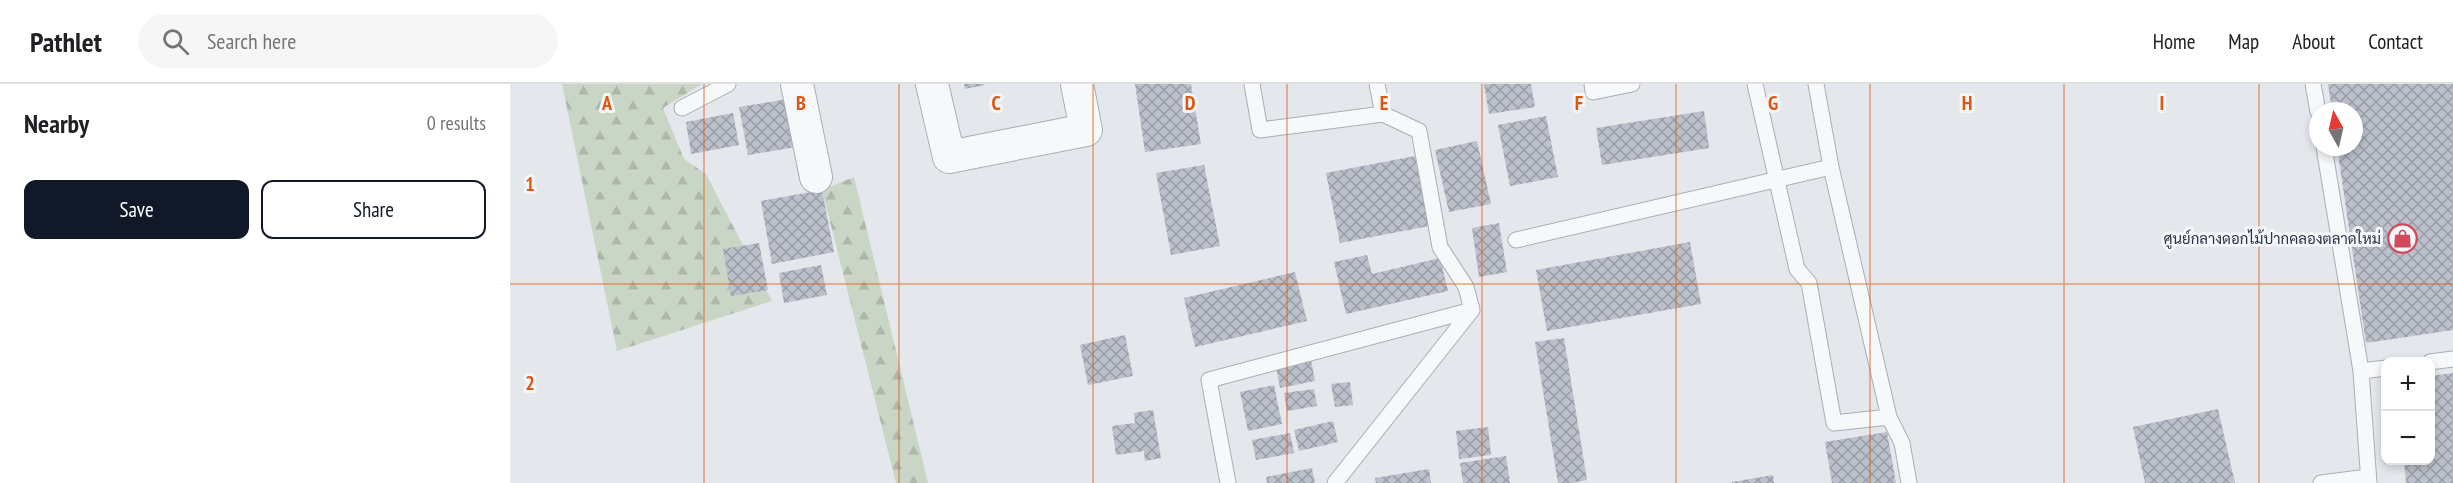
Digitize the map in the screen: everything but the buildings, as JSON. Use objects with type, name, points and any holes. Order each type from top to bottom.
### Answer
[{"type":"street","points":[[796,84],[816,177]]},
{"type":"street","points":[[932,84],[949,157],[1086,130],[1077,84]]},
{"type":"lane","points":[[682,108],[728,84]]},
{"type":"lane","points":[[1252,84],[1260,130],[1383,114],[1419,131],[1440,247],[1466,287],[1472,310]]},
{"type":"lane","points":[[1377,84],[1383,114]]},
{"type":"lane","points":[[1592,84],[1593,92],[1632,84]]},
{"type":"lane","points":[[1755,84],[1797,269],[1809,283],[1834,423],[1889,417]]},
{"type":"lane","points":[[1816,84],[1832,167],[1889,417],[1902,443],[1909,483]]},
{"type":"lane","points":[[2313,84],[2316,102]]},
{"type":"lane","points":[[2321,483],[2369,480],[2361,371],[2325,156]]},
{"type":"lane","points":[[1516,240],[1832,167]]},
{"type":"lane","points":[[1228,483],[1209,380],[1472,310]]},
{"type":"lane","points":[[1335,483],[1472,310]]},
{"type":"lane","points":[[2435,361],[2453,358]]},
{"type":"lane","points":[[2361,371],[2381,368]]},
{"type":"green space","points":[[562,84],[702,84],[663,108],[684,159],[706,174],[772,301],[617,351]]},
{"type":"green space","points":[[854,177],[928,483],[896,483],[822,190]]},
{"type":"place","name":"ศูนย์กลางดอกไม้ปากคลองตลาดใหม่","points":[[2402,239]]}]
